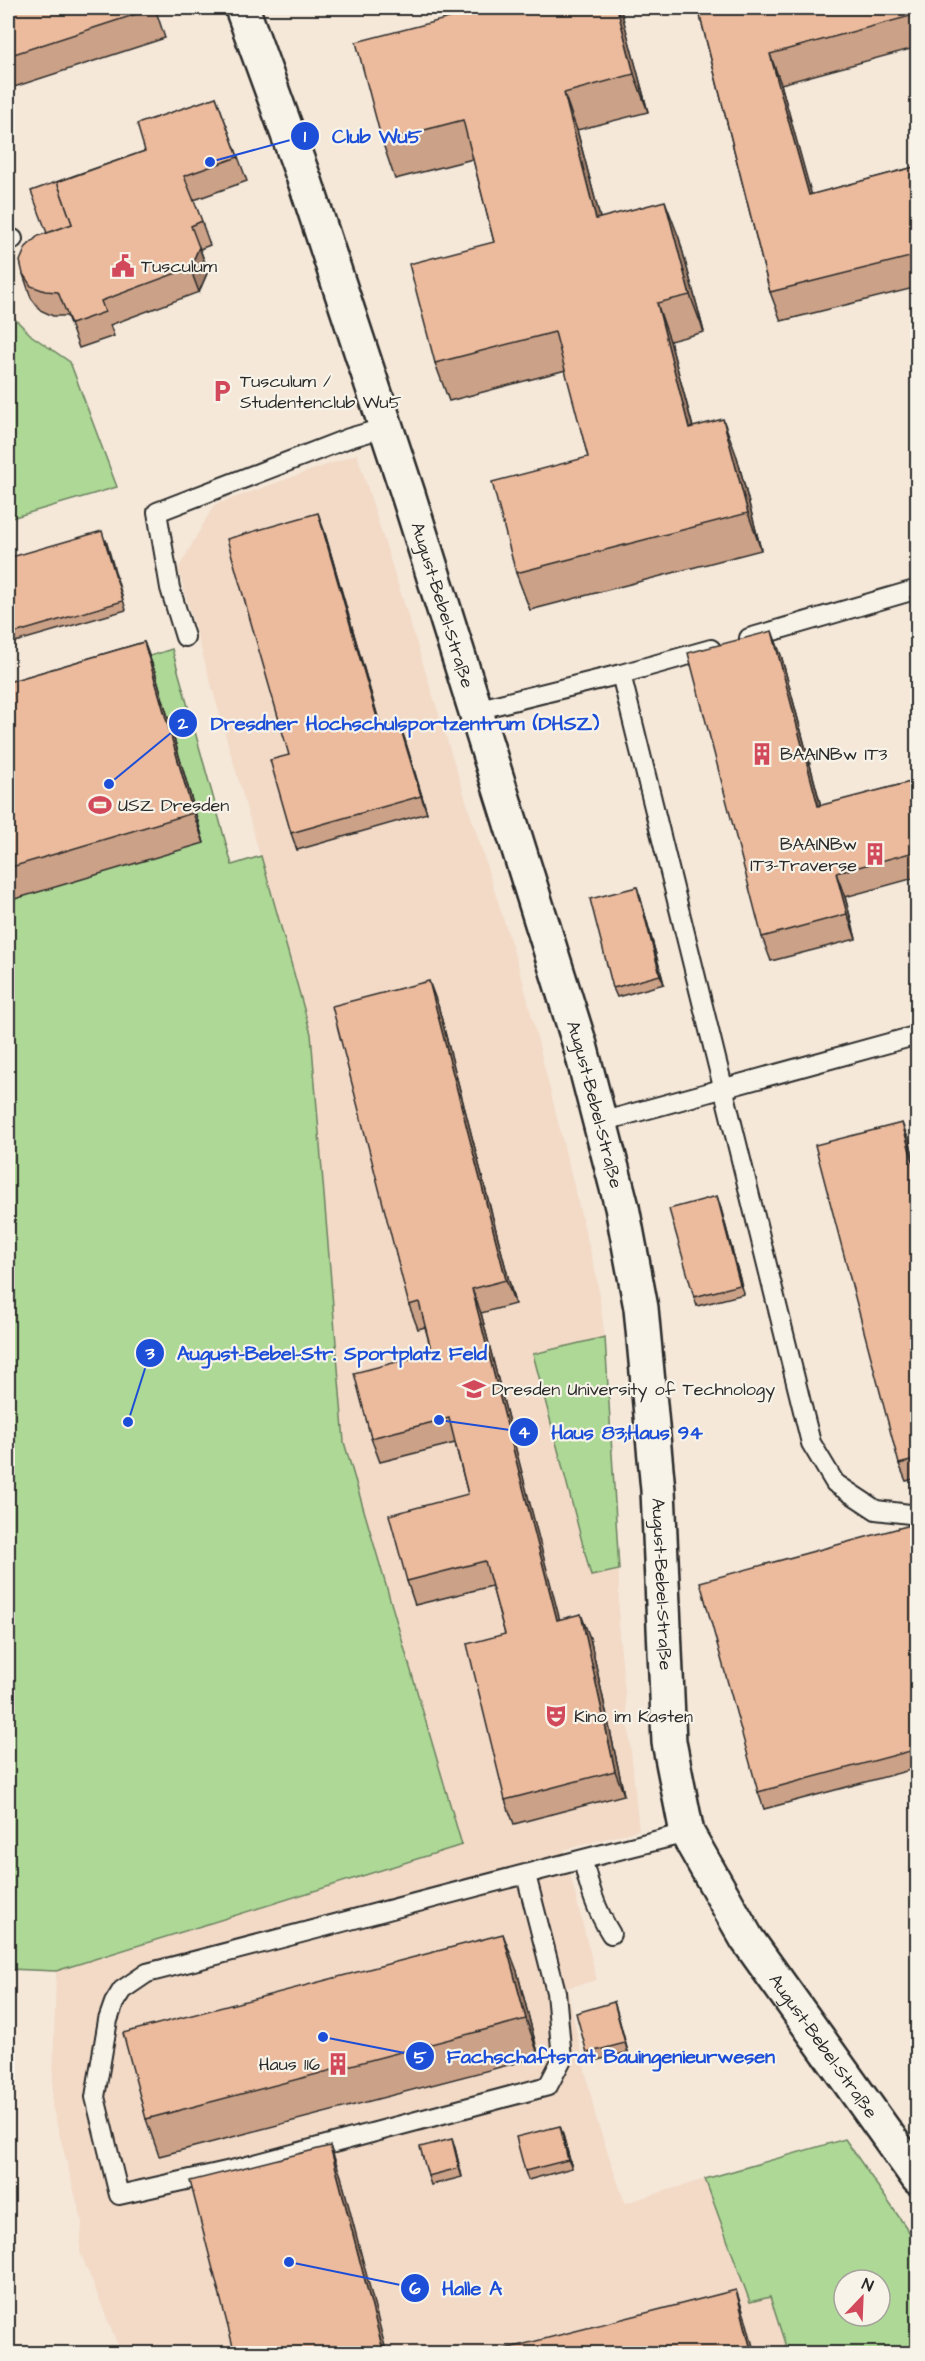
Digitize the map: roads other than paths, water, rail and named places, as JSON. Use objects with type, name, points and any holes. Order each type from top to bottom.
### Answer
[{"type":"street","name":"August-Bebel-Straße","points":[[242,8],[306,184],[387,427],[580,1045],[622,1207],[641,1308],[658,1490],[669,1742],[687,1833],[747,1939],[918,2178]]},
{"type":"lane","points":[[185,637],[170,588],[157,512],[350,438],[387,427]]},
{"type":"lane","points":[[476,710],[621,674],[918,589]]},
{"type":"lane","points":[[621,674],[811,1443],[834,1483],[876,1510],[918,1515]]},
{"type":"lane","points":[[601,1122],[918,1035]]},
{"type":"lane","points":[[526,1875],[556,1992],[562,2059],[548,2086],[240,2168],[119,2195],[95,2097],[108,2020],[114,2003],[133,1981],[147,1973],[687,1833]]},
{"type":"lane","points":[[583,1860],[589,1889],[599,1914],[611,1934]]},
{"type":"place","name":"Club Wu5","points":[[210,162]]},
{"type":"place","name":"Tusculum","points":[[123,266]]},
{"type":"place","name":"Tusculum / Studentenclub Wu5","points":[[222,391]]},
{"type":"place","name":"BAAINBw IT3","points":[[762,754]]},
{"type":"place","name":"Dresdner Hochschulsportzentrum (DHSZ)","points":[[109,784]]},
{"type":"place","name":"USZ Dresden","points":[[100,805]]},
{"type":"place","name":"BAAINBw IT3-Traverse","points":[[875,854]]},
{"type":"place","name":"Dresden University of Technology","points":[[474,1389]]},
{"type":"place","name":"Haus 83;Haus 94","points":[[439,1420]]},
{"type":"place","name":"August-Bebel-Str. Sportplatz Feld","points":[[128,1422]]},
{"type":"place","name":"Kino im Kasten","points":[[556,1716]]},
{"type":"place","name":"Fachschaftsrat Bauingenieurwesen","points":[[323,2037]]},
{"type":"place","name":"Haus 116","points":[[338,2064]]},
{"type":"place","name":"Halle A","points":[[289,2262]]}]
